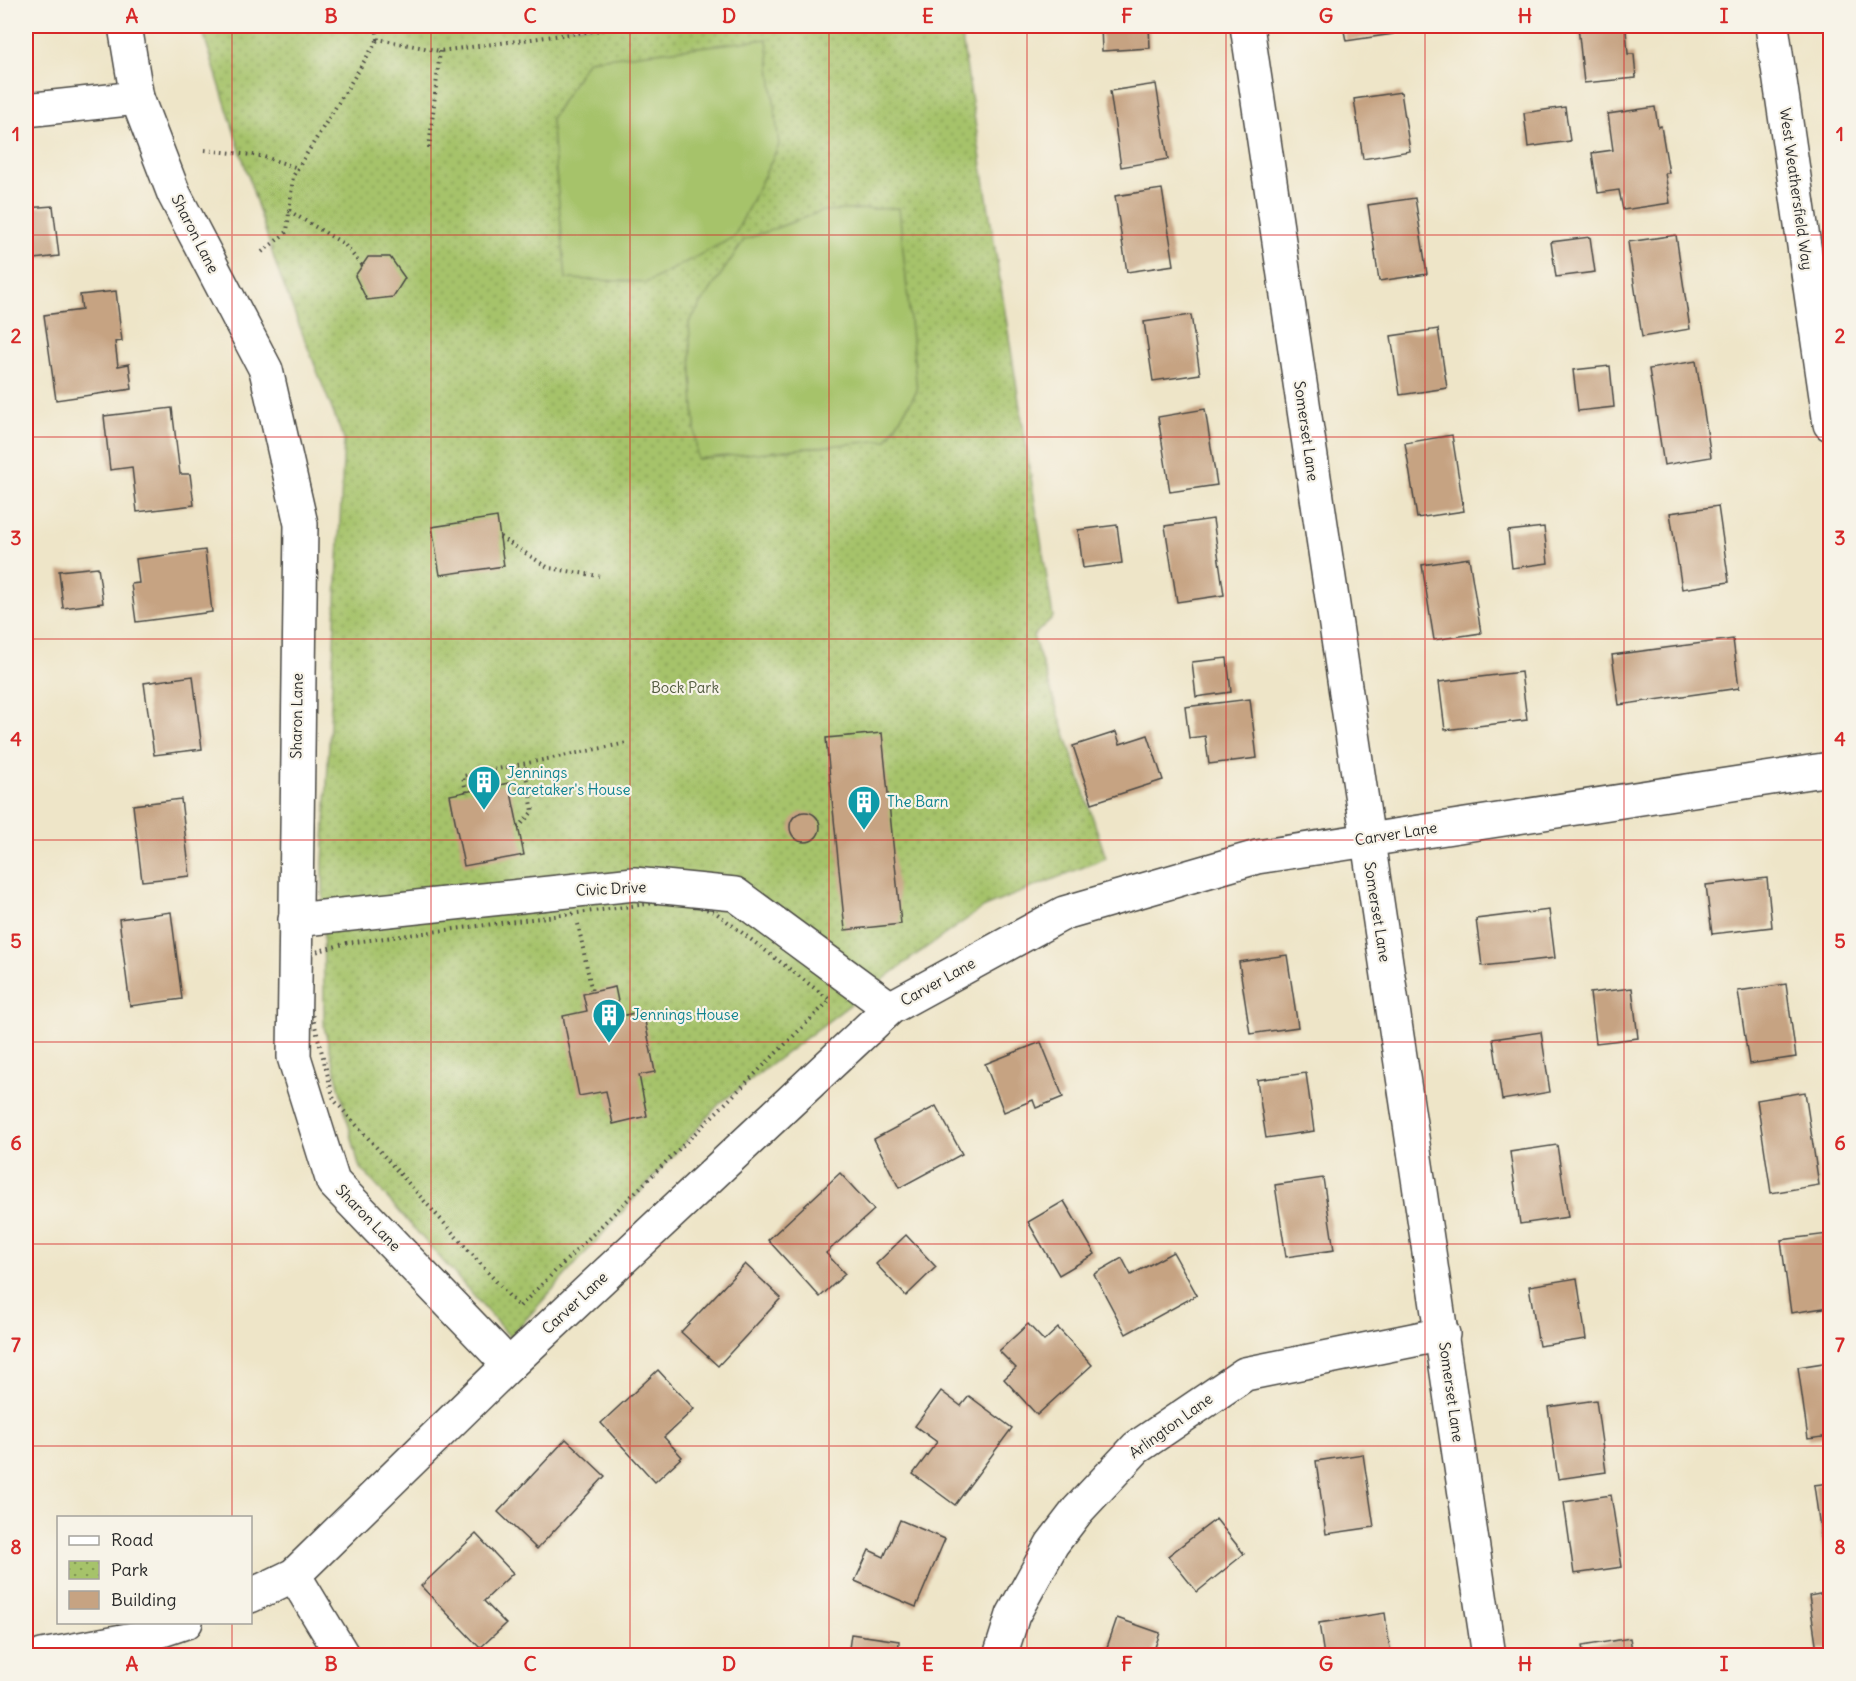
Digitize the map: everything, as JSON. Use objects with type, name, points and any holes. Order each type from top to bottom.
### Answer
[{"type":"street","name":"Sharon Lane","points":[[125,26],[137,98],[174,194],[266,370],[301,524],[294,1057],[333,1182],[509,1365]]},
{"type":"street","name":"Somerset Lane","points":[[1247,26],[1366,838],[1490,1656]]},
{"type":"street","name":"West Weathersfield Way","points":[[1772,26],[1830,424]]},
{"type":"street","points":[[26,110],[137,98]]},
{"type":"street","name":"Carver Lane","points":[[252,1595],[294,1575],[509,1365],[890,1008],[1064,913],[1257,856],[1830,769]]},
{"type":"street","name":"Civic Drive","points":[[295,920],[634,884],[735,894],[890,1008]]},
{"type":"street","name":"Arlington Lane","points":[[1000,1656],[1013,1616],[1052,1544],[1078,1510],[1136,1448],[1245,1374],[1443,1334]]},
{"type":"street","points":[[294,1575],[343,1656]]},
{"type":"street","points":[[42,1656],[139,1638],[183,1624]]},
{"type":"path","points":[[262,252],[287,232],[293,176],[378,39],[376,26]]},
{"type":"path","points":[[378,39],[440,51],[631,26]]},
{"type":"path","points":[[429,148],[440,51]]},
{"type":"path","points":[[206,150],[261,156],[298,168]]},
{"type":"path","points":[[289,211],[344,244],[362,267]]},
{"type":"path","points":[[500,537],[549,567],[599,576]]},
{"type":"path","points":[[466,792],[463,776],[627,743]]},
{"type":"path","points":[[518,828],[533,811],[524,765]]},
{"type":"path","points":[[511,790],[528,786]]},
{"type":"path","points":[[303,979],[334,1100],[519,1307],[830,1000],[716,912],[678,900],[575,912],[592,992]]},
{"type":"green space","name":"Bock Park","points":[[201,26],[960,26],[1053,617],[1033,636],[1106,858],[984,907],[913,957],[720,1103],[510,1337],[359,1166],[324,1027],[323,864],[344,440],[278,271]]},
{"type":"green space","points":[[767,39],[779,145],[734,237],[648,282],[566,279],[551,119],[588,60]]},
{"type":"green space","points":[[899,208],[917,391],[887,440],[697,459],[689,322],[744,240],[822,211]]},
{"type":"building","points":[[1101,26],[1149,26],[1150,48],[1102,51]]},
{"type":"building","points":[[1343,26],[1392,26],[1393,34],[1346,41]]},
{"type":"building","points":[[1578,26],[1648,26],[1648,28],[1626,30],[1628,54],[1634,54],[1636,78],[1584,83]]},
{"type":"building","points":[[1156,84],[1168,159],[1121,167],[1110,91]]},
{"type":"building","points":[[1401,92],[1410,151],[1363,159],[1354,99]]},
{"type":"building","points":[[1565,107],[1570,141],[1528,147],[1524,113]]},
{"type":"building","points":[[1655,107],[1658,127],[1661,126],[1669,173],[1665,173],[1670,203],[1623,210],[1619,190],[1598,193],[1592,153],[1613,150],[1608,114]]},
{"type":"building","points":[[1162,189],[1174,265],[1127,272],[1115,196]]},
{"type":"building","points":[[1415,198],[1427,274],[1379,281],[1368,205]]},
{"type":"building","points":[[53,206],[59,256],[26,260],[26,208]]},
{"type":"building","points":[[1676,235],[1690,329],[1642,337],[1628,242]]},
{"type":"building","points":[[1590,237],[1595,272],[1556,277],[1551,242]]},
{"type":"building","points":[[368,257],[390,257],[405,278],[393,297],[367,300],[355,276]]},
{"type":"building","points":[[116,291],[122,341],[115,342],[118,366],[129,364],[132,389],[56,400],[44,315],[82,310],[80,295]]},
{"type":"building","points":[[1191,315],[1200,374],[1153,381],[1144,322]]},
{"type":"building","points":[[1438,329],[1447,388],[1400,395],[1391,336]]},
{"type":"building","points":[[1696,361],[1711,457],[1664,465],[1649,369]]},
{"type":"building","points":[[1610,366],[1614,407],[1578,411],[1573,370]]},
{"type":"building","points":[[172,408],[180,474],[190,474],[194,505],[137,512],[132,467],[110,470],[104,416]]},
{"type":"building","points":[[1205,409],[1217,485],[1170,492],[1158,417]]},
{"type":"building","points":[[1452,435],[1464,511],[1417,518],[1405,443]]},
{"type":"building","points":[[1718,506],[1729,582],[1682,589],[1670,513]]},
{"type":"building","points":[[497,517],[504,566],[440,575],[432,527]]},
{"type":"building","points":[[1213,519],[1224,595],[1177,602],[1165,526]]},
{"type":"building","points":[[1117,525],[1122,563],[1083,568],[1078,530]]},
{"type":"building","points":[[1544,527],[1548,563],[1512,568],[1508,531]]},
{"type":"building","points":[[205,550],[212,612],[136,622],[131,584],[139,583],[136,559]]},
{"type":"building","points":[[1469,558],[1481,633],[1434,640],[1422,565]]},
{"type":"building","points":[[98,567],[103,603],[63,608],[59,571]]},
{"type":"building","points":[[1733,639],[1739,688],[1619,705],[1612,655]]},
{"type":"building","points":[[1227,658],[1231,692],[1196,697],[1192,662]]},
{"type":"building","points":[[1521,672],[1527,720],[1445,730],[1439,682]]},
{"type":"building","points":[[193,676],[202,749],[154,755],[144,683]]},
{"type":"building","points":[[1250,699],[1257,758],[1209,764],[1205,736],[1189,738],[1185,707]]},
{"type":"building","points":[[1116,732],[1120,744],[1148,735],[1163,780],[1092,803],[1073,746]]},
{"type":"building","name":"The Barn","points":[[882,733],[901,924],[845,930],[826,738]]},
{"type":"building","name":"Jennings Caretaker's House","points":[[509,783],[524,855],[464,866],[450,795]]},
{"type":"building","points":[[181,799],[190,876],[142,881],[133,805]]},
{"type":"building","points":[[805,812],[811,813],[819,821],[819,833],[811,841],[805,842],[799,841],[791,833],[790,827],[791,821],[799,813]]},
{"type":"building","points":[[1767,878],[1772,927],[1712,934],[1706,885]]},
{"type":"building","points":[[1549,910],[1555,958],[1482,966],[1476,919]]},
{"type":"building","points":[[171,912],[182,999],[130,1006],[119,919]]},
{"type":"building","points":[[1287,955],[1298,1027],[1250,1034],[1239,962]]},
{"type":"building","points":[[1786,984],[1796,1057],[1749,1064],[1738,991]]},
{"type":"building","name":"Jennings House","points":[[615,987],[621,1016],[643,1011],[655,1072],[639,1075],[647,1116],[613,1124],[606,1091],[579,1096],[563,1016],[587,1011],[583,994]]},
{"type":"building","points":[[1632,988],[1638,1038],[1596,1043],[1590,993]]},
{"type":"building","points":[[1541,1032],[1550,1092],[1502,1100],[1493,1039]]},
{"type":"building","points":[[1041,1042],[1063,1097],[1036,1108],[1033,1100],[1004,1112],[985,1064]]},
{"type":"building","points":[[1306,1073],[1314,1131],[1266,1138],[1257,1080]]},
{"type":"building","points":[[1805,1092],[1819,1185],[1771,1193],[1757,1100]]},
{"type":"building","points":[[936,1106],[962,1154],[899,1188],[874,1139]]},
{"type":"building","points":[[1557,1145],[1568,1217],[1520,1224],[1510,1152]]},
{"type":"building","points":[[840,1173],[874,1210],[826,1253],[845,1274],[820,1297],[768,1240]]},
{"type":"building","points":[[1323,1178],[1334,1250],[1286,1257],[1275,1185]]},
{"type":"building","points":[[1064,1201],[1095,1254],[1059,1275],[1028,1222]]},
{"type":"building","points":[[1828,1234],[1830,1307],[1791,1313],[1781,1240]]},
{"type":"building","points":[[906,1235],[936,1267],[906,1296],[876,1264]]},
{"type":"building","points":[[1173,1252],[1197,1295],[1126,1334],[1094,1274],[1122,1258],[1131,1275]]},
{"type":"building","points":[[745,1264],[781,1298],[718,1366],[681,1332]]},
{"type":"building","points":[[1577,1278],[1586,1339],[1539,1346],[1529,1286]]},
{"type":"building","points":[[1028,1324],[1044,1341],[1058,1328],[1092,1365],[1037,1415],[1004,1379],[1016,1368],[999,1351]]},
{"type":"building","points":[[1830,1362],[1830,1436],[1808,1439],[1798,1367]]},
{"type":"building","points":[[658,1370],[694,1409],[664,1437],[682,1457],[655,1482],[601,1423]]},
{"type":"building","points":[[941,1391],[961,1406],[969,1396],[1012,1428],[955,1505],[913,1474],[937,1442],[915,1426]]},
{"type":"building","points":[[1596,1400],[1606,1472],[1558,1479],[1548,1407]]},
{"type":"building","points":[[566,1439],[605,1476],[537,1549],[498,1512]]},
{"type":"building","points":[[1363,1454],[1374,1527],[1326,1534],[1316,1461]]},
{"type":"building","points":[[1830,1483],[1830,1557],[1824,1558],[1814,1485]]},
{"type":"building","points":[[1611,1495],[1622,1567],[1574,1574],[1564,1502]]},
{"type":"building","points":[[1216,1519],[1244,1554],[1197,1592],[1168,1556]]},
{"type":"building","points":[[900,1520],[945,1539],[916,1607],[855,1581],[869,1550],[884,1557]]},
{"type":"building","points":[[476,1534],[513,1573],[484,1601],[506,1624],[480,1648],[421,1586]]},
{"type":"building","points":[[1830,1592],[1830,1648],[1817,1650],[1809,1596]]},
{"type":"building","points":[[1385,1613],[1391,1656],[1324,1656],[1319,1623]]},
{"type":"building","points":[[1117,1618],[1160,1633],[1152,1656],[1104,1656]]},
{"type":"building","points":[[851,1634],[899,1641],[898,1656],[848,1656]]},
{"type":"building","points":[[1630,1638],[1633,1656],[1584,1656],[1582,1646]]},
{"type":"place","name":"Jennings Caretaker's House","points":[[484,811]]},
{"type":"place","name":"The Barn","points":[[864,831]]},
{"type":"place","name":"Jennings House","points":[[609,1044]]}]
